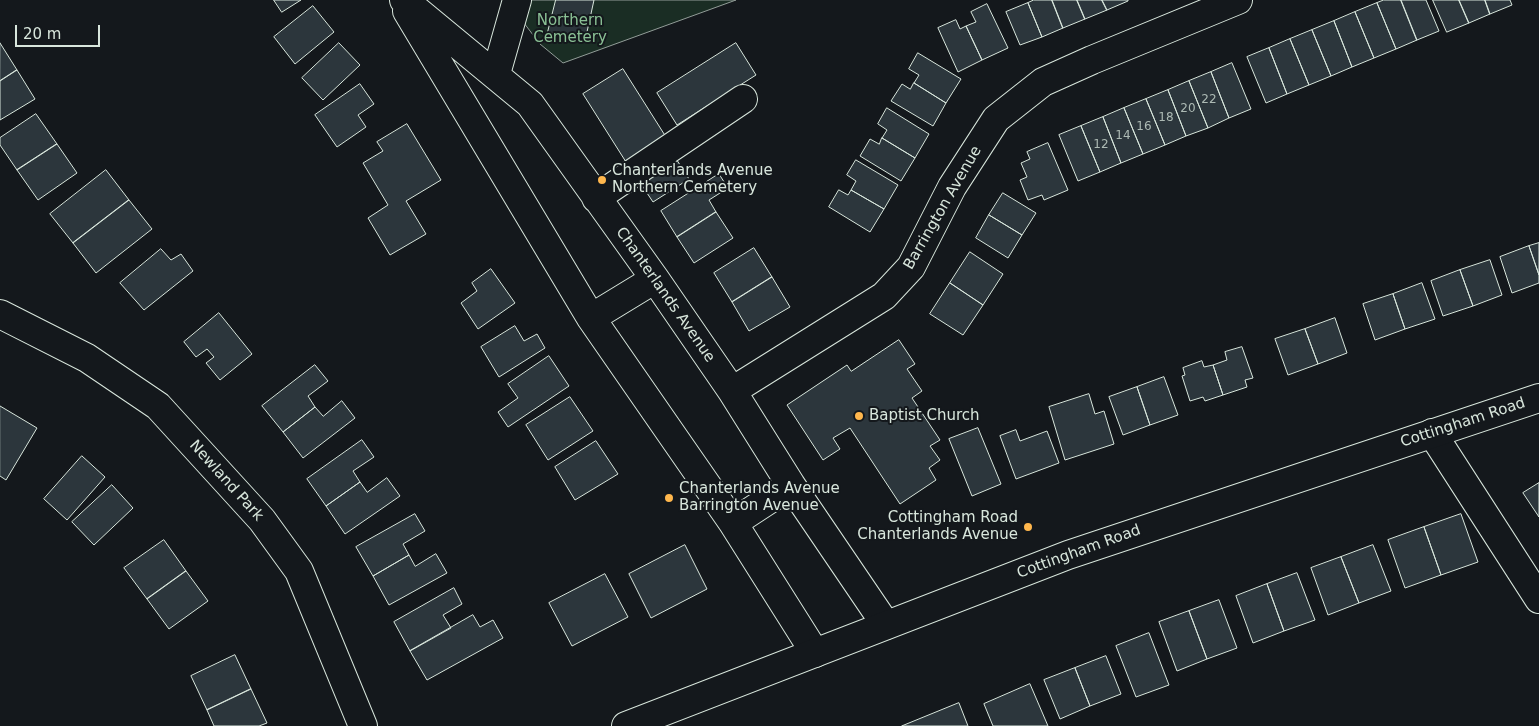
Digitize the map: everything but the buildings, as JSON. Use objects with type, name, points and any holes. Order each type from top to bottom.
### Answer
[{"type":"street","name":"Chanterlands Avenue","points":[[402,0],[496,74],[530,104],[655,279],[886,626]]},
{"type":"street","name":"Chanterlands Avenue","points":[[402,0],[591,318],[733,523],[815,653]]},
{"type":"street","points":[[496,74],[517,0]]},
{"type":"street","name":"Barrington Avenue","points":[[732,392],[884,296],[911,267],[952,187],[996,119],[1044,82],[1092,60],[1238,0]]},
{"type":"street","points":[[596,198],[743,99]]},
{"type":"street","points":[[591,318],[655,279]]},
{"type":"street","name":"Newland Park","points":[[0,314],[87,358],[158,406],[262,520],[299,571],[363,726]]},
{"type":"street","name":"Cottingham Road","points":[[626,726],[1068,555],[1539,398]]},
{"type":"street","points":[[1432,433],[1539,599]]},
{"type":"street","points":[[733,523],[791,486]]},
{"type":"green space","name":"Northern Cemetery","points":[[507,0],[736,0],[563,63],[540,44]]},
{"type":"place","name":"Chanterlands Avenue Northern Cemetery","points":[[602,180]]},
{"type":"place","name":"Baptist Church","points":[[859,416]]},
{"type":"place","name":"Chanterlands Avenue Barrington Avenue","points":[[669,498]]},
{"type":"place","name":"Cottingham Road Chanterlands Avenue","points":[[1028,527]]}]
